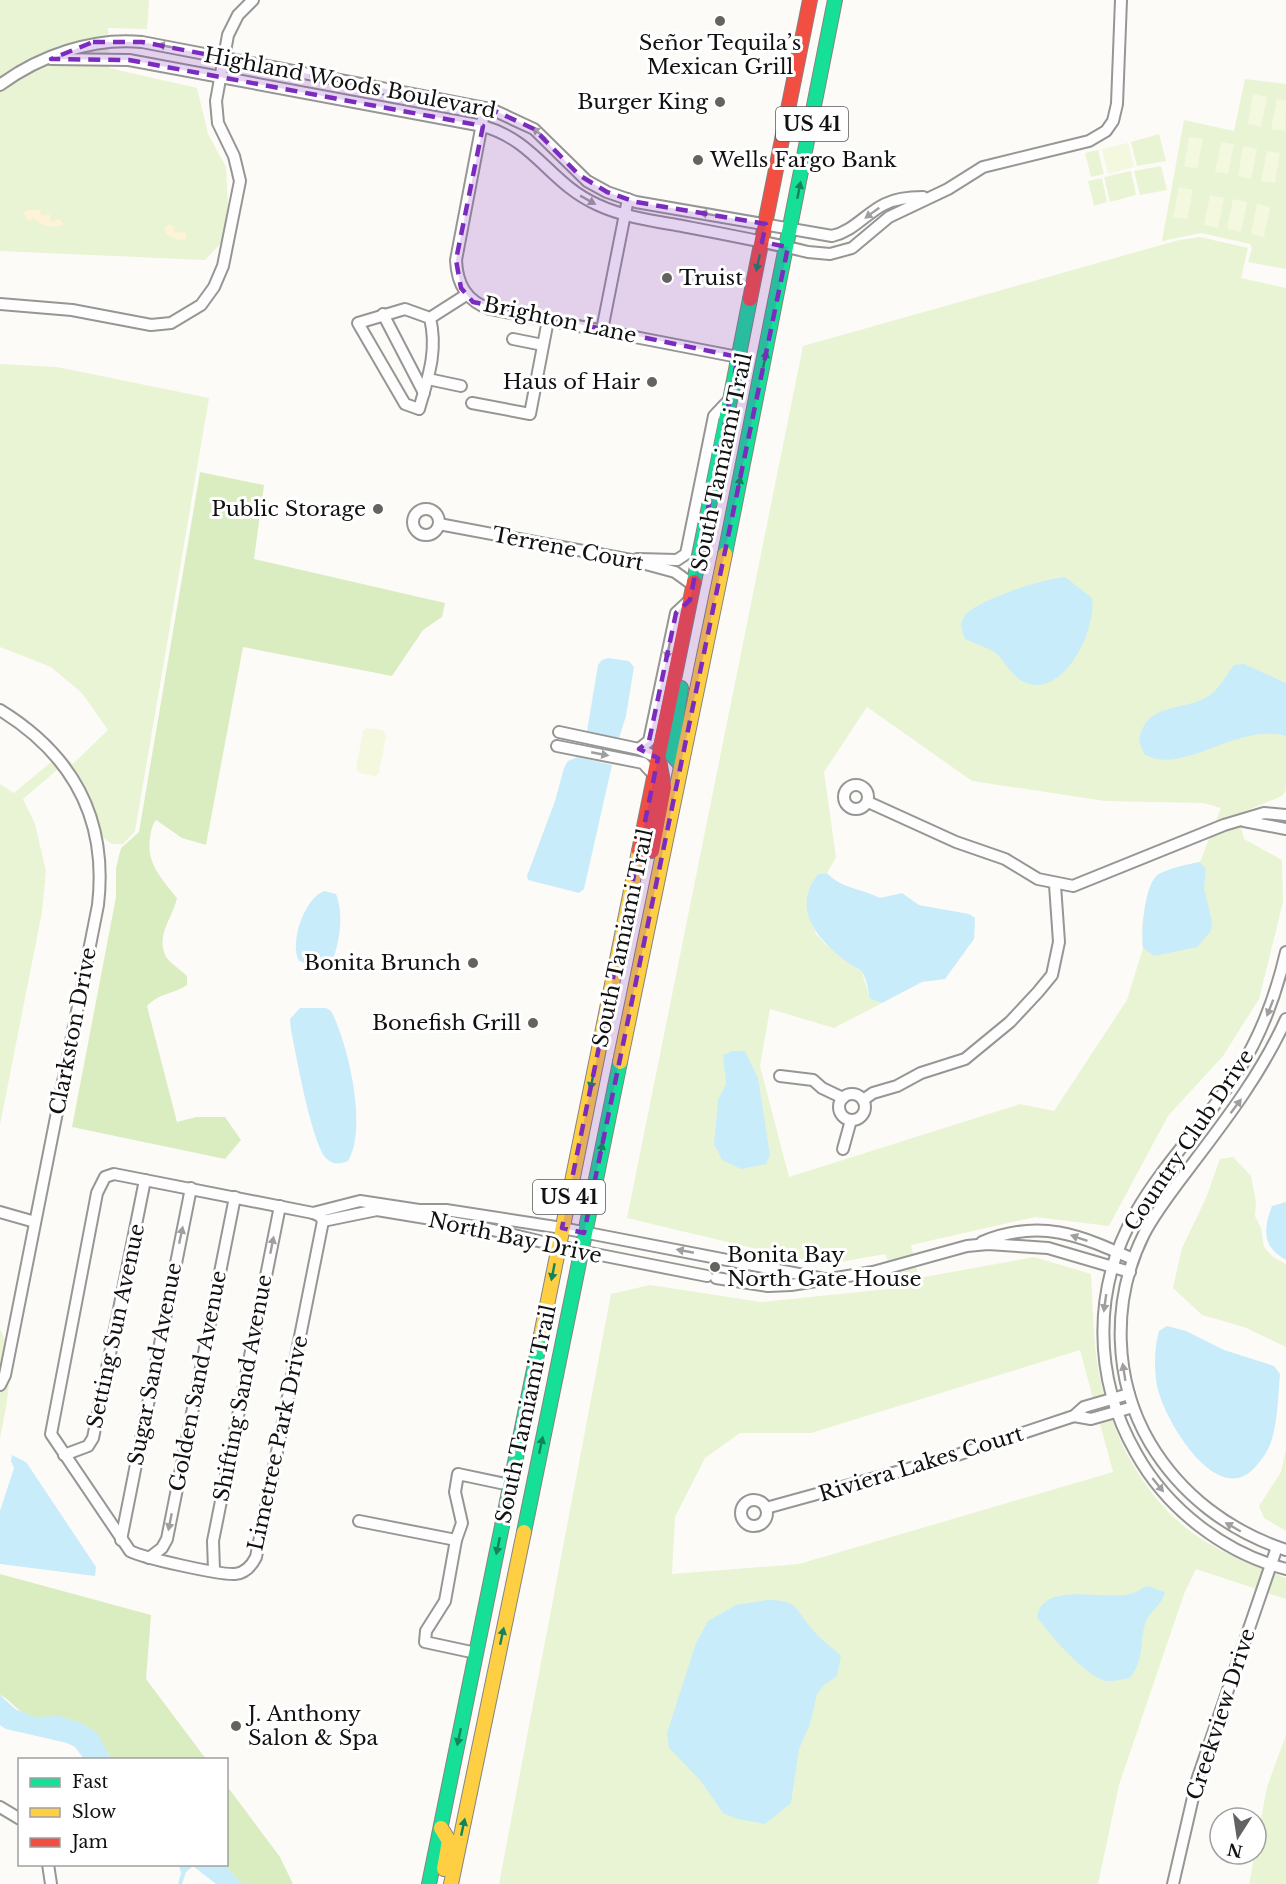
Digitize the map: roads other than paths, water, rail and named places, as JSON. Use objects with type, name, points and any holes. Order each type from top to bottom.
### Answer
[{"type":"main road","name":"South Tamiami Trail","points":[[429,1884],[810,0]]},
{"type":"main road","name":"South Tamiami Trail","points":[[451,1884],[788,248],[836,0]]},
{"type":"main road","points":[[680,764],[672,755],[672,746],[681,698],[681,646]]},
{"type":"main road","points":[[649,914],[652,846],[664,787],[663,771],[658,758]]},
{"type":"main road","points":[[441,1828],[448,1841],[441,1884]]},
{"type":"street","points":[[0,304],[72,310],[151,325],[171,323],[201,305],[214,287],[223,266],[239,188],[238,168],[222,134],[216,110],[220,77],[232,25],[253,0]]},
{"type":"street","points":[[927,197],[948,189],[983,167],[1089,141],[1106,130],[1113,121],[1118,104],[1120,0]]},
{"type":"street","name":"Highland Woods Boulevard","points":[[0,85],[18,73],[93,42],[119,40],[142,42],[485,108],[526,124],[548,141],[587,181],[628,200],[822,236],[841,234],[885,204],[909,197],[927,197]]},
{"type":"street","name":"Highland Woods Boulevard","points":[[51,59],[91,57],[129,60],[483,126],[504,133],[522,144],[570,190],[597,205],[625,214],[819,254],[841,252],[852,248],[889,217],[927,197]]},
{"type":"street","name":"Brighton Lane","points":[[485,108],[456,260],[458,279],[466,295],[490,309],[738,357]]},
{"type":"street","points":[[602,330],[628,200]]},
{"type":"street","points":[[430,318],[466,295]]},
{"type":"street","points":[[405,309],[430,318],[434,335],[428,379],[420,408],[405,404],[358,323],[405,309]]},
{"type":"street","points":[[383,314],[424,393]]},
{"type":"street","points":[[472,403],[530,414],[548,320]]},
{"type":"street","points":[[513,339],[543,345]]},
{"type":"street","points":[[428,379],[461,386]]},
{"type":"street","points":[[631,560],[646,557],[677,560],[686,554],[714,416],[730,398]]},
{"type":"street","name":"Terrene Court","points":[[439,524],[631,560],[675,572],[693,585]]},
{"type":"street","points":[[639,749],[649,741],[676,613],[690,600]]},
{"type":"street","name":"Clarkston Drive","points":[[0,710],[46,745],[73,778],[91,815],[101,864],[98,905],[5,1375],[0,1384]]},
{"type":"street","points":[[559,732],[639,749],[658,758]]},
{"type":"street","points":[[557,746],[644,763],[654,775]]},
{"type":"street","points":[[868,802],[956,842],[1005,859],[1038,879],[1055,885],[1073,886],[1224,825],[1244,821],[1264,813],[1286,815]]},
{"type":"street","points":[[1244,821],[1286,829]]},
{"type":"street","points":[[863,1100],[873,1093],[897,1086],[921,1073],[965,1059],[1010,1022],[1038,992],[1052,975],[1059,942],[1055,885]]},
{"type":"street","name":"Country Club Drive","points":[[1286,952],[1272,1002],[1247,1056],[1221,1096],[1142,1202],[1116,1252],[1104,1307],[1102,1345],[1116,1412],[1140,1461],[1165,1494],[1185,1515],[1227,1545],[1271,1565],[1286,1569]]},
{"type":"street","name":"Country Club Drive","points":[[1282,1549],[1232,1526],[1194,1497],[1156,1452],[1129,1394],[1120,1336],[1122,1305],[1133,1259],[1158,1211],[1260,1071],[1286,1018]]},
{"type":"street","points":[[780,1076],[813,1080],[822,1088],[843,1098],[854,1095],[863,1100]]},
{"type":"street","points":[[843,1098],[840,1112],[851,1120]]},
{"type":"street","points":[[843,1149],[851,1120],[863,1114],[863,1100]]},
{"type":"street","name":"Limetree Park Drive","points":[[114,1174],[145,1180],[313,1213],[320,1216],[323,1221],[256,1557],[244,1571],[236,1574],[149,1558],[130,1551],[51,1434],[51,1422],[97,1193],[105,1177],[114,1174]]},
{"type":"street","name":"Setting Sun Avenue","points":[[64,1455],[87,1446],[93,1438],[145,1180]]},
{"type":"street","name":"Sugar Sand Avenue","points":[[121,1540],[191,1188]]},
{"type":"street","name":"Golden Sand Avenue","points":[[149,1558],[162,1548],[167,1539],[235,1197]]},
{"type":"street","name":"North Bay Drive","points":[[313,1213],[349,1203],[372,1201],[419,1210],[446,1210],[562,1228],[825,1279]]},
{"type":"street","points":[[349,1203],[351,1214]]},
{"type":"street","name":"Shifting Sand Avenue","points":[[214,1570],[213,1541],[280,1206]]},
{"type":"street","name":"North Bay Drive","points":[[323,1221],[377,1209],[480,1227],[580,1251],[768,1286],[873,1272],[988,1244],[1048,1248],[1130,1272]]},
{"type":"street","points":[[0,1212],[35,1222]]},
{"type":"street","name":"North Bay Drive","points":[[973,1246],[1004,1233],[1035,1229],[1074,1235],[1133,1259]]},
{"type":"street","name":"Riviera Lakes Court","points":[[766,1508],[951,1457],[1074,1416],[1084,1407],[1129,1394]]},
{"type":"street","name":"Riviera Lakes Court","points":[[1074,1416],[1091,1419],[1134,1407]]},
{"type":"street","points":[[476,1653],[425,1642],[426,1631],[439,1615],[445,1601],[456,1540],[462,1523],[455,1492],[458,1474],[510,1485]]},
{"type":"street","points":[[359,1521],[456,1540]]},
{"type":"street","name":"Creekview Drive","points":[[1173,1884],[1197,1780],[1271,1565],[1282,1549]]},
{"type":"street","points":[[0,1807],[18,1818]]},
{"type":"street","points":[[48,1866],[51,1884]]},
{"type":"water","points":[[1065,577],[1092,598],[1092,611],[1089,627],[1075,658],[1064,672],[1052,681],[1039,685],[1024,682],[996,653],[965,639],[962,628],[964,617],[981,604],[1042,581]]},
{"type":"water","points":[[608,658],[629,661],[634,667],[626,716],[619,738],[587,731],[598,665],[602,660]]},
{"type":"water","points":[[1244,664],[1286,683],[1286,736],[1267,734],[1248,736],[1175,759],[1159,759],[1144,754],[1139,741],[1149,719],[1167,709],[1189,704],[1210,695],[1234,665]]},
{"type":"water","points":[[578,757],[612,765],[584,889],[579,893],[528,880],[527,876],[555,801],[564,768],[568,761]]},
{"type":"water","points":[[1200,862],[1206,869],[1204,888],[1212,921],[1211,931],[1197,947],[1154,956],[1143,948],[1142,941],[1143,920],[1150,887],[1159,874]]},
{"type":"water","points":[[827,873],[838,882],[880,898],[902,893],[919,905],[969,914],[975,918],[974,939],[945,979],[922,982],[882,1003],[870,999],[862,972],[836,953],[811,923],[807,911],[810,887],[818,874]]},
{"type":"water","points":[[324,891],[336,894],[340,910],[340,928],[337,947],[331,963],[315,966],[299,961],[296,953],[297,933],[310,903]]},
{"type":"water","points":[[300,1008],[326,1008],[331,1011],[344,1043],[356,1107],[354,1146],[348,1161],[345,1162],[334,1163],[327,1159],[321,1151],[310,1119],[290,1019]]},
{"type":"water","points":[[732,1051],[745,1051],[758,1078],[770,1155],[766,1164],[741,1169],[722,1160],[714,1144],[718,1100],[726,1084],[723,1055]]},
{"type":"water","points":[[1286,1202],[1286,1260],[1272,1249],[1266,1230],[1272,1206]]},
{"type":"water","points":[[1167,1326],[1186,1331],[1224,1350],[1274,1366],[1280,1374],[1271,1442],[1257,1465],[1242,1477],[1226,1478],[1211,1470],[1195,1456],[1170,1419],[1157,1386],[1155,1366],[1159,1331]]},
{"type":"water","points":[[12,1455],[26,1462],[96,1567],[95,1576],[0,1564],[0,1511],[14,1468],[11,1461]]},
{"type":"water","points":[[1147,1586],[1165,1592],[1145,1624],[1140,1658],[1130,1678],[1106,1681],[1088,1672],[1068,1654],[1037,1617],[1042,1606],[1050,1599],[1062,1595],[1119,1595],[1132,1593]]},
{"type":"water","points":[[767,1600],[785,1602],[795,1607],[818,1636],[841,1655],[837,1676],[824,1685],[817,1694],[810,1724],[799,1749],[791,1803],[765,1824],[738,1819],[723,1813],[700,1780],[669,1748],[667,1733],[696,1643],[708,1621],[736,1605]]},
{"type":"water","points":[[0,1695],[15,1709],[35,1717],[59,1716],[84,1724],[98,1734],[110,1758],[83,1758],[75,1747],[67,1743],[6,1729],[0,1725]]},
{"type":"water","points":[[179,1866],[193,1866],[186,1872],[182,1884],[178,1884],[181,1873]]},
{"type":"water","points":[[193,1866],[225,1866],[242,1884],[216,1884]]},
{"type":"place","name":"Señor Tequila’s Mexican Grill","points":[[720,21]]},
{"type":"place","name":"Burger King","points":[[720,102]]},
{"type":"place","name":"Wells Fargo Bank","points":[[698,160]]},
{"type":"place","name":"Truist","points":[[667,278]]},
{"type":"place","name":"Haus of Hair","points":[[652,382]]},
{"type":"place","name":"Public Storage","points":[[378,509]]},
{"type":"place","name":"Bonita Brunch","points":[[473,963]]},
{"type":"place","name":"Bonefish Grill","points":[[533,1023]]},
{"type":"place","name":"Bonita Bay North Gate House","points":[[715,1267]]},
{"type":"place","name":"J. Anthony Salon & Spa","points":[[236,1726]]}]
